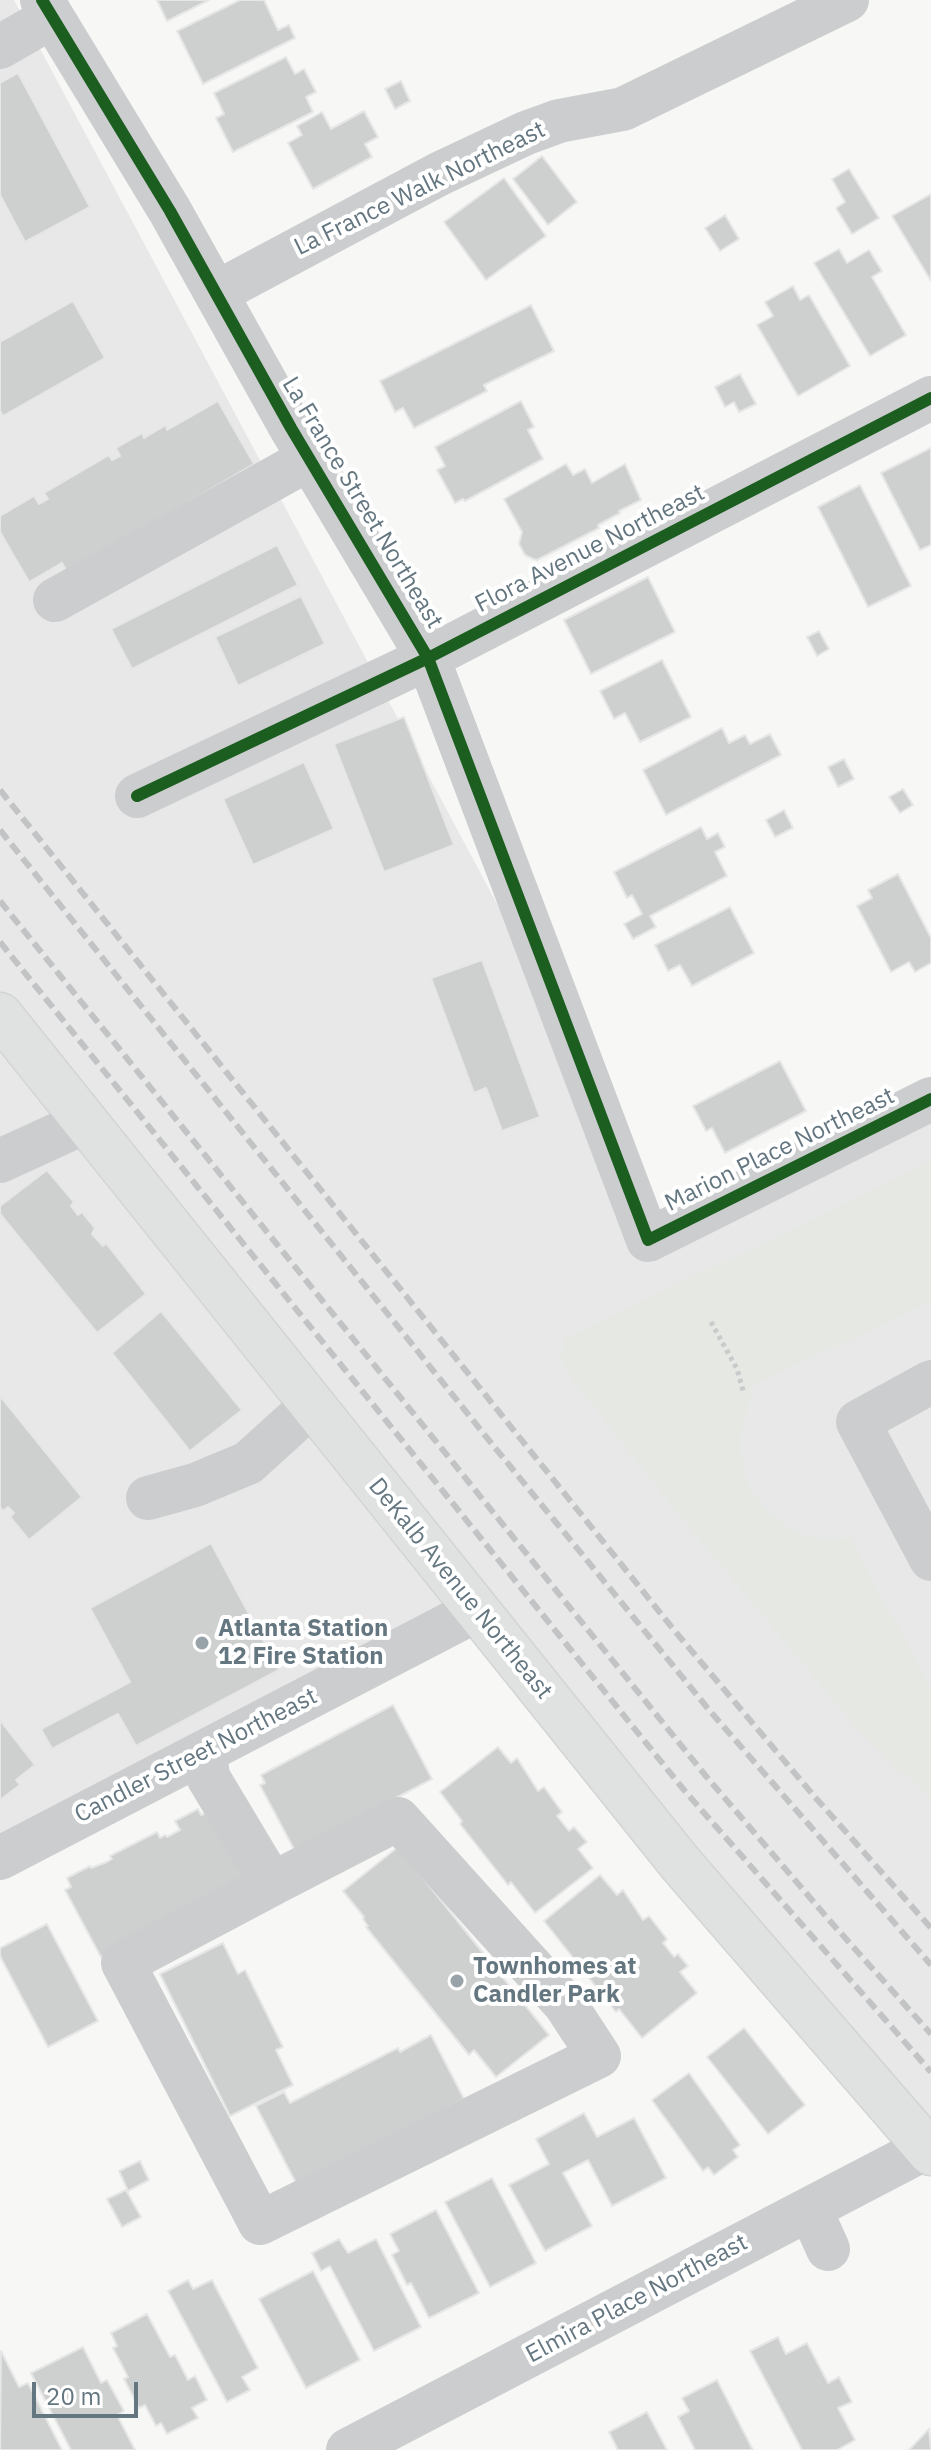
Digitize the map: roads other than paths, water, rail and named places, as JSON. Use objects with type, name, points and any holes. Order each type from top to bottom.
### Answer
[{"type":"main road","name":"DeKalb Avenue Northeast","points":[[0,1015],[680,1863],[929,2150]]},
{"type":"street","name":"La France Walk Northeast","points":[[216,293],[439,174],[526,133],[559,121],[623,109],[847,0]]},
{"type":"street","name":"La France Street Northeast","points":[[47,9],[170,211],[309,459],[428,658],[648,1240]]},
{"type":"street","points":[[0,47],[47,9]]},
{"type":"street","name":"Flora Avenue Northeast","points":[[137,796],[428,658],[931,398]]},
{"type":"street","points":[[55,600],[309,459]]},
{"type":"street","name":"Marion Place Northeast","points":[[648,1240],[931,1099]]},
{"type":"street","points":[[0,1161],[85,1122]]},
{"type":"street","points":[[931,1382],[858,1422],[931,1559]]},
{"type":"street","points":[[148,1498],[195,1485],[248,1463],[312,1405]]},
{"type":"street","name":"Candler Street Northeast","points":[[0,1858],[477,1610]]},
{"type":"street","points":[[211,1748],[280,1880]]},
{"type":"street","points":[[398,1819],[565,2004],[599,2056],[260,2223],[123,1963],[280,1880],[398,1819]]},
{"type":"street","name":"Elmira Place Northeast","points":[[348,2450],[929,2150]]},
{"type":"street","points":[[810,2209],[828,2249]]},
{"type":"railway","points":[[0,790],[674,1630],[931,1928]]},
{"type":"railway","points":[[0,830],[710,1711],[931,1965]]},
{"type":"railway","points":[[0,901],[705,1775],[931,2034]]},
{"type":"railway","points":[[0,942],[684,1790],[931,2072]]},
{"type":"place","name":"Atlanta Station 12 Fire Station","points":[[202,1643]]},
{"type":"place","name":"Townhomes at Candler Park","points":[[457,1981]]}]
